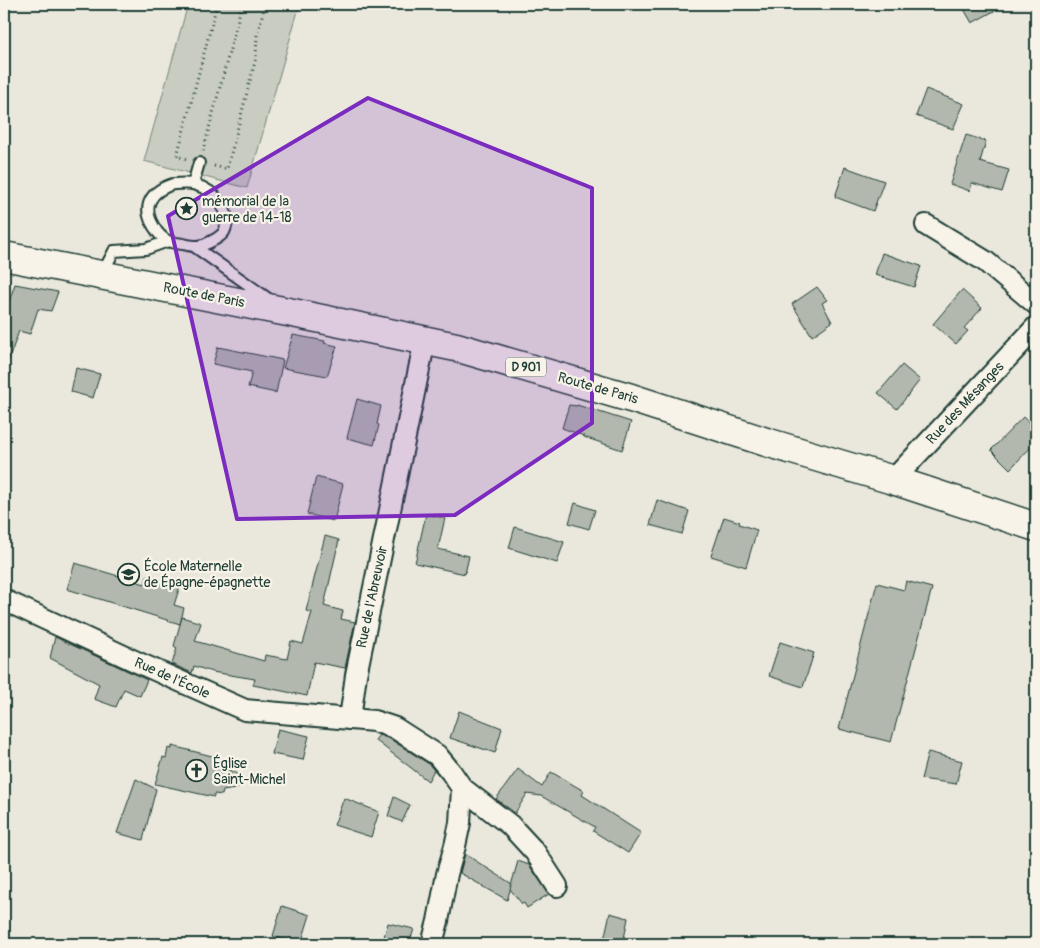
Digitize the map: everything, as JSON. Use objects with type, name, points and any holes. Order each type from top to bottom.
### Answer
[{"type":"main road","name":"Route de Paris","points":[[4,256],[456,347],[632,398],[1036,527]]},
{"type":"street","points":[[926,225],[985,261],[1036,304]]},
{"type":"street","name":"Rue des Mésanges","points":[[893,480],[1036,327]]},
{"type":"street","name":"Rue de l'Abreuvoir","points":[[350,719],[356,675],[425,340]]},
{"type":"street","name":"Rue de l'École","points":[[4,600],[244,710],[350,719]]},
{"type":"street","points":[[350,719],[374,722],[395,728],[437,755],[462,788],[510,825],[535,852],[557,886]]},
{"type":"street","points":[[432,944],[460,822],[462,788]]},
{"type":"lane","points":[[193,184],[199,163]]},
{"type":"lane","points":[[195,247],[206,244],[224,232],[226,213],[219,201],[204,188],[193,184],[173,184],[163,187],[154,194],[148,207],[149,219],[157,232],[168,241],[195,247],[288,312]]},
{"type":"lane","points":[[102,275],[114,251],[146,249],[168,241]]},
{"type":"path","points":[[217,4],[177,156],[227,169],[256,58],[256,36],[265,4]]},
{"type":"path","points":[[199,163],[242,4]]},
{"type":"highlighted area","points":[[368,98],[592,188],[592,423],[455,515],[237,519],[168,216]]},
{"type":"shaded area","points":[[188,4],[300,4],[247,188],[144,161]]},
{"type":"building","points":[[961,4],[1007,4],[972,23]]},
{"type":"building","points":[[926,89],[964,104],[953,129],[916,116]]},
{"type":"building","points":[[966,135],[986,141],[980,162],[1009,170],[1002,192],[972,183],[970,191],[950,184]]},
{"type":"building","points":[[845,167],[884,181],[873,211],[835,197]]},
{"type":"building","points":[[882,253],[921,266],[914,287],[875,275]]},
{"type":"building","points":[[15,284],[58,292],[51,311],[38,309],[30,334],[19,331],[6,367],[4,367],[4,316]]},
{"type":"building","points":[[817,287],[827,300],[822,303],[832,322],[812,336],[792,304]]},
{"type":"building","points":[[962,290],[982,308],[964,328],[968,331],[956,344],[933,324]]},
{"type":"building","points":[[293,335],[325,341],[324,343],[337,346],[327,376],[283,368]]},
{"type":"building","points":[[218,347],[283,360],[276,393],[248,387],[252,372],[213,364]]},
{"type":"building","points":[[902,365],[920,380],[897,409],[878,393]]},
{"type":"building","points":[[76,368],[100,374],[93,398],[71,392]]},
{"type":"building","points":[[357,399],[381,406],[374,445],[347,438]]},
{"type":"building","points":[[569,405],[577,405],[631,422],[622,450],[562,428]]},
{"type":"building","points":[[1023,417],[1036,429],[1036,442],[1010,469],[991,450]]},
{"type":"building","points":[[316,477],[343,484],[334,521],[307,514]]},
{"type":"building","points":[[657,500],[689,511],[682,534],[650,525]]},
{"type":"building","points":[[575,503],[595,510],[589,529],[569,523]]},
{"type":"building","points":[[426,514],[445,518],[438,549],[469,556],[465,574],[415,563]]},
{"type":"building","points":[[724,517],[757,530],[746,567],[711,556]]},
{"type":"building","points":[[515,527],[564,542],[557,563],[509,548]]},
{"type":"building","points":[[325,536],[339,540],[324,606],[343,611],[341,619],[355,622],[345,668],[314,662],[307,696],[253,685],[255,679],[212,672],[194,666],[192,673],[172,664],[177,648],[174,646],[182,617],[201,623],[195,641],[264,661],[265,655],[287,659],[291,641],[303,644],[312,612],[306,611]]},
{"type":"building","points":[[75,563],[145,584],[147,576],[180,586],[174,605],[184,608],[180,624],[67,589]]},
{"type":"building","points":[[906,581],[932,588],[891,742],[839,729],[877,583],[904,590]]},
{"type":"building","points":[[55,637],[147,680],[140,696],[124,689],[116,707],[94,699],[99,684],[50,658]]},
{"type":"building","points":[[780,642],[814,653],[803,687],[769,676]]},
{"type":"building","points":[[459,711],[502,728],[495,753],[450,738]]},
{"type":"building","points":[[278,729],[309,736],[303,760],[272,754]]},
{"type":"building","points":[[379,735],[390,739],[429,764],[434,770],[428,781],[375,740]]},
{"type":"building","name":"Église Saint-Michel","points":[[172,746],[220,758],[219,761],[223,762],[221,768],[235,772],[239,775],[243,784],[235,789],[223,791],[222,795],[214,794],[214,797],[155,784],[163,757],[166,758],[168,748],[172,749]]},
{"type":"building","points":[[928,752],[962,761],[956,784],[921,779]]},
{"type":"building","points":[[518,769],[542,787],[551,772],[584,791],[582,795],[641,833],[628,853],[593,831],[595,827],[541,796],[527,794],[515,813],[496,799]]},
{"type":"building","points":[[136,779],[156,789],[143,840],[117,833]]},
{"type":"building","points":[[394,797],[410,805],[402,822],[388,816]]},
{"type":"building","points":[[344,798],[379,812],[371,837],[334,825]]},
{"type":"building","points":[[465,854],[512,884],[507,900],[460,873]]},
{"type":"building","points":[[518,861],[529,865],[549,894],[527,908],[510,889]]},
{"type":"building","points":[[282,906],[310,915],[301,944],[273,936]]},
{"type":"building","points":[[610,913],[628,918],[623,944],[603,944]]},
{"type":"building","points":[[388,923],[414,929],[409,944],[382,944]]},
{"type":"place","name":"mémorial de la guerre de 14-18","points":[[186,209]]},
{"type":"place","name":"École Maternelle de Épagne-épagnette","points":[[128,574]]},
{"type":"place","name":"Église Saint-Michel","points":[[197,771]]}]
